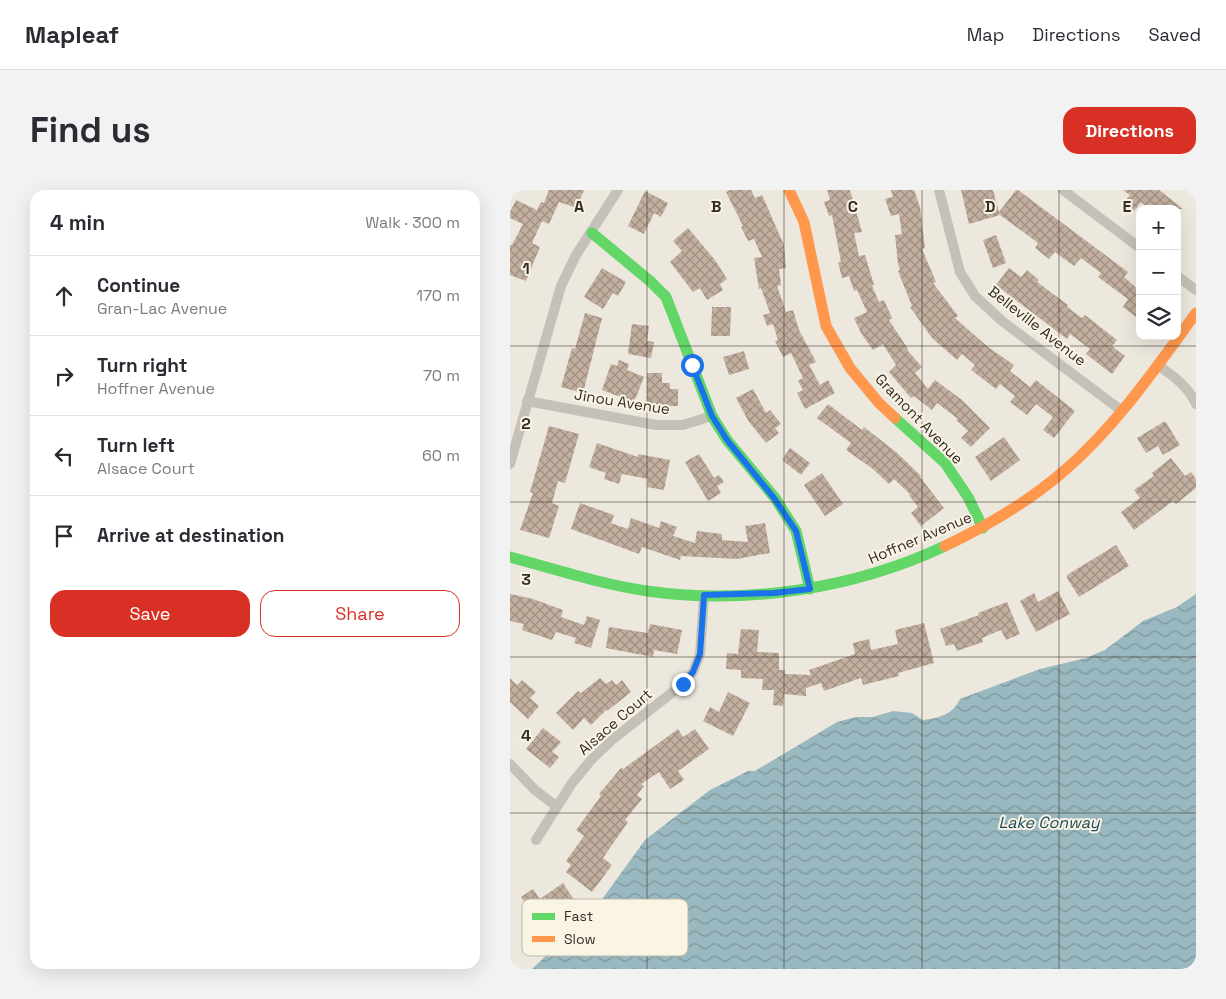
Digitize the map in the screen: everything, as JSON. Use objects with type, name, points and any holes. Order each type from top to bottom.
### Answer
[{"type":"street","points":[[510,464],[561,286],[576,255],[618,190]]},
{"type":"street","name":"Gramont Avenue","points":[[789,190],[804,222],[826,326],[850,368],[879,403],[945,463],[968,497],[983,528]]},
{"type":"street","name":"Belleville Avenue","points":[[938,190],[960,272],[975,296],[1002,321],[1122,411]]},
{"type":"street","points":[[1063,190],[1136,245]]},
{"type":"street","points":[[592,233],[650,281],[666,297],[712,416],[727,440],[774,498],[796,531],[810,589]]},
{"type":"street","points":[[1181,279],[1196,290]]},
{"type":"street","name":"Hoffner Avenue","points":[[510,557],[630,588],[665,593],[704,595],[774,593],[810,589],[864,577],[899,566],[983,528],[1026,501],[1062,472],[1088,448],[1122,411],[1196,313]]},
{"type":"street","points":[[1158,365],[1182,383],[1191,393],[1196,404]]},
{"type":"street","name":"Jinou Avenue","points":[[527,401],[656,425],[683,425],[712,416]]},
{"type":"street","name":"Alsace Court","points":[[536,840],[556,806],[591,760],[613,739],[683,684],[693,672],[700,654],[704,595]]},
{"type":"street","points":[[510,764],[535,790],[556,806]]},
{"type":"water","name":"Lake Conway","points":[[1196,594],[1196,969],[532,969],[546,956],[688,956],[688,899],[602,899],[645,840],[710,790],[748,771],[755,771],[837,722],[856,717],[873,717],[893,711],[912,713],[923,720],[944,715],[953,709],[960,699],[1040,669],[1086,658],[1105,650],[1143,621],[1177,607]]},
{"type":"building","points":[[549,190],[584,190],[577,208],[559,202],[549,224],[542,221],[532,243],[540,247],[526,281],[510,275],[510,245],[512,245],[523,224],[510,218],[510,212],[516,200],[537,210],[541,202],[544,203]]},
{"type":"building","points":[[730,190],[751,190],[755,198],[762,195],[784,245],[786,268],[779,269],[781,285],[777,286],[786,312],[793,310],[799,330],[816,362],[809,365],[820,385],[828,380],[835,393],[805,409],[797,393],[803,390],[798,381],[803,378],[791,353],[783,357],[775,341],[778,340],[773,324],[767,326],[763,315],[770,313],[761,288],[759,289],[754,258],[762,257],[754,239],[748,241],[741,227],[743,226],[726,192]]},
{"type":"building","points":[[827,190],[850,190],[862,232],[854,233],[859,256],[865,255],[874,285],[872,286],[879,302],[884,300],[892,318],[889,320],[907,350],[922,367],[915,373],[928,389],[935,380],[962,400],[990,428],[971,447],[961,438],[968,431],[956,420],[958,419],[937,403],[932,410],[914,396],[911,398],[889,372],[896,365],[883,344],[873,350],[861,333],[854,318],[867,312],[857,290],[854,291],[849,276],[842,278],[838,262],[841,262],[832,215],[829,216],[824,202],[830,200]]},
{"type":"building","points":[[891,190],[914,190],[920,207],[925,248],[922,249],[936,282],[933,283],[958,316],[955,318],[988,347],[1014,365],[1010,371],[1030,387],[1036,380],[1075,411],[1054,438],[1043,430],[1053,417],[1036,404],[1027,415],[1010,402],[1015,396],[1000,384],[996,389],[971,370],[975,365],[962,354],[957,360],[932,338],[910,307],[912,306],[898,271],[900,270],[895,235],[902,234],[899,214],[891,216],[885,199],[893,197]]},
{"type":"building","points":[[961,190],[993,190],[999,212],[1016,190],[1018,190],[1128,272],[1124,277],[1136,288],[1136,317],[1123,307],[1128,299],[1098,277],[1101,273],[1081,258],[1074,266],[1055,252],[1049,259],[1035,248],[1038,243],[1000,215],[969,224]]},
{"type":"building","points":[[1123,190],[1159,190],[1178,205],[1144,205],[1141,202],[1136,205],[1134,211],[1123,203],[1130,195]]},
{"type":"building","points":[[645,191],[668,203],[661,217],[654,213],[644,234],[628,226]]},
{"type":"building","points":[[688,228],[715,260],[727,279],[720,284],[723,290],[707,300],[700,288],[693,292],[670,262],[682,251],[673,241]]},
{"type":"building","points":[[996,235],[1006,263],[993,268],[983,240]]},
{"type":"building","points":[[602,268],[626,282],[618,296],[613,293],[603,309],[584,297]]},
{"type":"building","points":[[1009,268],[1021,277],[1027,270],[1039,280],[1037,282],[1068,305],[1067,307],[1082,318],[1085,315],[1117,340],[1112,346],[1125,356],[1112,374],[1086,354],[1090,349],[1070,334],[1067,339],[996,285]]},
{"type":"building","points":[[712,307],[731,307],[730,336],[711,336]]},
{"type":"building","points":[[585,313],[602,318],[583,393],[561,387],[572,348],[575,349]]},
{"type":"building","points":[[632,324],[649,326],[647,341],[654,342],[651,358],[628,354]]},
{"type":"building","points":[[744,351],[749,369],[729,375],[723,357]]},
{"type":"building","points":[[619,360],[629,364],[627,370],[644,377],[634,402],[602,390],[611,364],[617,366]]},
{"type":"building","points":[[647,373],[662,373],[662,383],[670,383],[670,389],[678,389],[678,406],[647,406]]},
{"type":"building","points":[[753,389],[766,413],[770,410],[781,424],[775,428],[779,433],[766,443],[749,422],[736,398]]},
{"type":"building","points":[[828,404],[862,430],[864,427],[896,452],[921,476],[944,508],[921,526],[911,513],[918,507],[910,494],[894,479],[889,484],[873,469],[846,450],[851,443],[817,418]]},
{"type":"building","points":[[1165,421],[1180,445],[1163,455],[1158,446],[1146,453],[1137,438]]},
{"type":"building","points":[[549,426],[579,434],[565,483],[558,481],[552,503],[559,506],[549,538],[520,530],[533,493],[530,492]]},
{"type":"building","points":[[1004,437],[1020,460],[991,481],[975,457]]},
{"type":"building","points":[[597,443],[638,457],[638,454],[670,460],[664,490],[647,487],[648,479],[622,474],[619,484],[604,479],[606,473],[589,467]]},
{"type":"building","points":[[790,448],[810,463],[801,475],[782,460]]},
{"type":"building","points":[[699,454],[714,478],[719,475],[724,482],[717,486],[721,493],[708,501],[685,462]]},
{"type":"building","points":[[1171,458],[1185,476],[1191,472],[1196,479],[1196,488],[1176,504],[1173,501],[1134,530],[1121,512],[1140,498],[1134,490],[1154,476],[1152,473]]},
{"type":"building","points":[[822,473],[843,504],[825,516],[804,485]]},
{"type":"building","points":[[580,503],[614,515],[611,523],[628,529],[631,518],[659,528],[661,521],[677,527],[673,536],[695,543],[697,531],[722,534],[722,540],[748,542],[745,526],[765,523],[770,553],[737,559],[681,556],[680,560],[642,547],[639,554],[571,529]]},
{"type":"building","points":[[1116,545],[1129,566],[1079,597],[1067,575]]},
{"type":"building","points":[[1058,591],[1070,614],[1036,632],[1020,601],[1034,593],[1038,602]]},
{"type":"building","points":[[510,594],[533,599],[563,610],[561,617],[584,625],[587,616],[600,620],[591,648],[574,643],[576,638],[556,632],[552,640],[522,630],[524,624],[510,621]]},
{"type":"building","points":[[1007,602],[1020,634],[1006,640],[1001,630],[982,638],[983,642],[957,651],[954,644],[946,646],[940,629],[979,615],[978,613]]},
{"type":"building","points":[[924,623],[934,663],[898,673],[899,676],[863,685],[861,678],[824,691],[821,683],[806,688],[806,696],[784,694],[783,706],[773,705],[774,690],[762,690],[763,679],[741,678],[741,670],[726,669],[727,653],[738,654],[741,629],[759,630],[757,652],[779,653],[779,670],[785,670],[785,674],[811,675],[809,670],[855,654],[853,643],[869,639],[871,650],[898,644],[895,630]]},
{"type":"building","points":[[650,624],[682,630],[677,654],[654,650],[653,657],[606,648],[609,627],[648,633]]},
{"type":"building","points":[[510,678],[517,685],[522,680],[536,692],[530,698],[539,706],[528,719],[510,702]]},
{"type":"building","points":[[600,678],[606,684],[612,680],[616,685],[622,680],[631,692],[606,710],[591,725],[584,718],[573,730],[556,713],[578,691],[581,693]]},
{"type":"building","points":[[728,692],[750,703],[733,736],[703,721],[710,707],[719,712]]},
{"type":"building","points":[[543,728],[561,742],[552,752],[559,757],[550,768],[526,749]]},
{"type":"building","points":[[678,729],[683,737],[695,729],[709,749],[678,771],[684,780],[670,789],[659,772],[641,784],[644,786],[637,795],[642,799],[625,820],[628,822],[603,858],[612,865],[592,892],[566,872],[571,865],[566,861],[584,836],[576,830],[601,796],[599,794],[621,768],[623,769]]},
{"type":"building","points":[[563,883],[573,899],[540,899]]},
{"type":"building","points":[[533,889],[540,899],[522,899],[521,897]]},
{"type":"traffic: fast","points":[[592,233],[650,281],[666,297],[712,416],[727,440],[775,498],[796,531],[810,589]]},
{"type":"traffic: fast","points":[[895,418],[945,463],[968,497],[983,528]]},
{"type":"traffic: fast","points":[[510,557],[629,588],[684,595],[723,596],[799,590],[837,583],[910,561],[945,546]]},
{"type":"traffic: slow","points":[[789,190],[804,222],[826,326],[850,368],[879,403],[895,418]]},
{"type":"traffic: slow","points":[[945,546],[992,522],[1022,503],[1083,454],[1118,416],[1196,313]]},
{"type":"route","points":[[683,684],[693,672],[700,654],[704,595],[742,595],[810,589],[796,531],[774,498],[727,440],[712,416],[692,365]]}]
